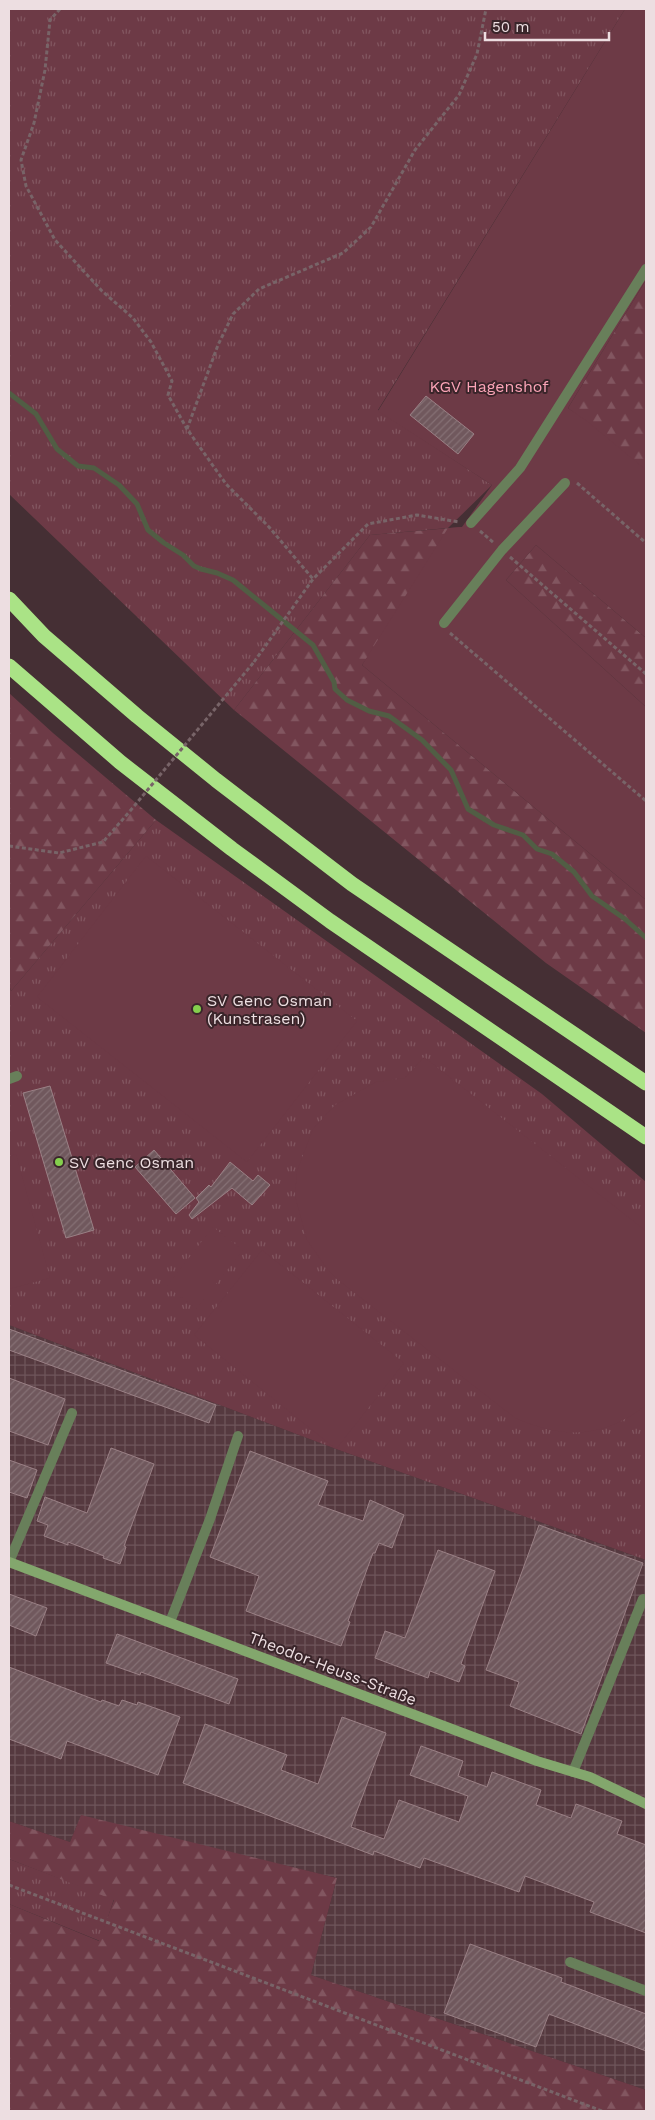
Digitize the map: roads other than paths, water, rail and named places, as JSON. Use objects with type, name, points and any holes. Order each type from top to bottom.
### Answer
[{"type":"highway","points":[[9,599],[44,636],[137,716],[216,780],[352,884],[646,1083]]},
{"type":"highway","points":[[9,666],[120,762],[239,855],[330,921],[646,1137]]},
{"type":"street","points":[[471,524],[520,468],[646,269]]},
{"type":"street","points":[[444,623],[502,550],[565,483]]},
{"type":"street","points":[[9,1562],[72,1413]]},
{"type":"street","points":[[170,1622],[210,1520],[238,1436]]},
{"type":"street","name":"Theodor-Heuss-Straße","points":[[9,1562],[537,1761],[590,1777],[646,1804]]},
{"type":"street","points":[[573,1772],[643,1599]]},
{"type":"street","points":[[570,1962],[646,1991]]},
{"type":"waterway","points":[[9,393],[36,414],[57,449],[78,466],[94,468],[119,485],[137,504],[148,530],[183,555],[194,566],[233,580],[313,645],[334,682],[335,689],[347,700],[369,711],[389,716],[422,740],[451,770],[468,809],[494,825],[523,835],[537,849],[552,854],[574,872],[592,896],[625,919],[646,938]]},
{"type":"place","name":"SV Genc Osman (Kunstrasen)","points":[[197,1009]]},
{"type":"place","name":"SV Genc Osman","points":[[59,1162]]},
{"type":"park label","name":"KGV Hagenshof","points":[[489,386]]}]
